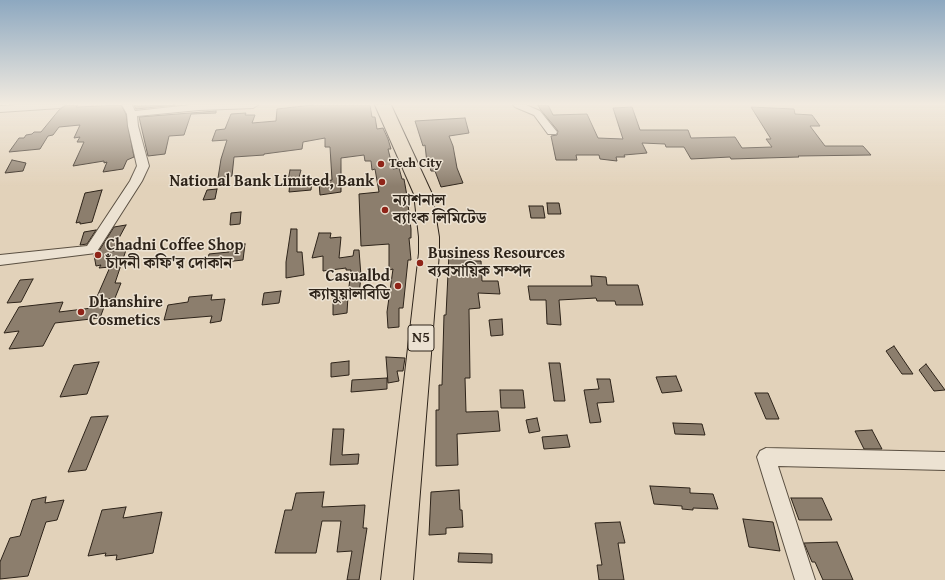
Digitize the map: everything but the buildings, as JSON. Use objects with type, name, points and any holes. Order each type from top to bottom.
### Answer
[{"type":"highway","name":"N5","points":[[395,132],[423,194],[429,237],[429,253],[397,580]]},
{"type":"street","points":[[0,260],[91,250],[136,181],[143,166],[135,132]]},
{"type":"street","points":[[805,580],[766,457],[945,461]]},
{"type":"place","name":"Tech City","points":[[381,164]]},
{"type":"place","name":"National Bank Limited, Bank","points":[[382,182]]},
{"type":"place","name":"ন্যাশনাল ব্যাংক লিমিটেড","points":[[385,210]]},
{"type":"place","name":"Chadni Coffee Shop চাঁদনী কফি'র দোকান","points":[[98,255]]},
{"type":"place","name":"Business Resources ব্যবসায়িক সম্পদ","points":[[420,263]]},
{"type":"place","name":"Casualbd ক্যাযুয়ালবিডি","points":[[398,286]]},
{"type":"place","name":"Dhanshire Cosmetics","points":[[81,312]]}]
